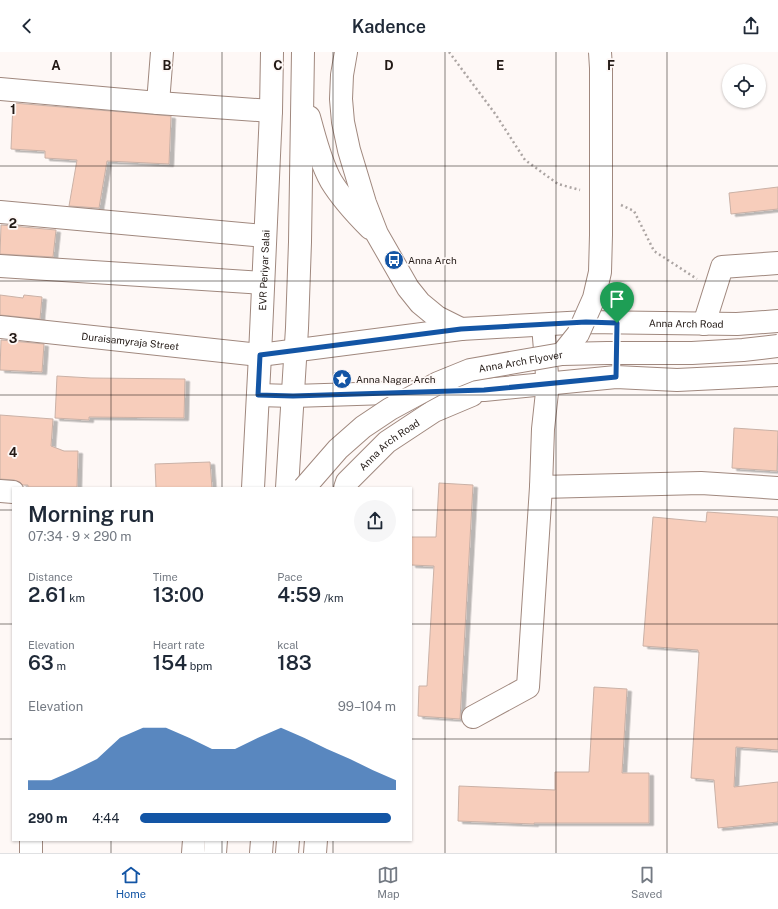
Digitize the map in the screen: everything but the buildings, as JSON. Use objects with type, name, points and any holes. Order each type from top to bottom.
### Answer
[{"type":"main road","points":[[158,103],[162,52]]},
{"type":"main road","name":"EVR Periyar Salai","points":[[253,487],[266,236],[272,52]]},
{"type":"main road","points":[[287,487],[296,350],[304,52]]},
{"type":"main road","points":[[346,52],[340,99],[343,122],[349,150],[365,203],[377,234],[408,288],[420,303],[437,317],[461,329]]},
{"type":"main road","points":[[562,354],[578,334],[591,306],[600,272],[600,52]]},
{"type":"main road","points":[[0,89],[271,111]]},
{"type":"main road","points":[[303,99],[322,160],[331,181],[353,211],[377,234]]},
{"type":"main road","points":[[0,212],[266,236]]},
{"type":"main road","points":[[704,324],[722,267],[778,263]]},
{"type":"main road","points":[[0,266],[263,283]]},
{"type":"main road","name":"Anna Arch Road","points":[[260,355],[461,329],[586,322],[737,324],[778,321]]},
{"type":"main road","points":[[616,377],[617,323]]},
{"type":"main road","points":[[473,717],[528,688],[548,383],[543,325]]},
{"type":"main road","name":"Duraisamyraja Street","points":[[0,327],[260,355]]},
{"type":"main road","name":"Anna Arch Flyover","points":[[305,487],[338,450],[363,427],[390,409],[438,383],[470,370],[562,354],[692,353],[778,346]]},
{"type":"main road","name":"Anna Arch Road","points":[[258,395],[293,396],[484,390],[616,377],[677,380],[778,375]]},
{"type":"main road","name":"Anna Arch Road","points":[[345,487],[347,482],[387,442],[434,411],[484,390]]},
{"type":"main road","points":[[541,487],[701,483],[778,488]]},
{"type":"main road","points":[[0,491],[12,492]]},
{"type":"main road","points":[[31,841],[31,853]]},
{"type":"main road","points":[[193,853],[194,841]]},
{"type":"main road","points":[[215,853],[216,841]]},
{"type":"main road","points":[[226,853],[227,841]]},
{"type":"main road","points":[[261,853],[262,841]]},
{"type":"main road","points":[[287,853],[288,841]]},
{"type":"main road","points":[[315,853],[316,841]]},
{"type":"path","points":[[449,52],[496,115],[525,160],[558,184],[582,190]]},
{"type":"path","points":[[615,203],[634,211],[654,251],[714,290]]},
{"type":"place","name":"Anna Arch","points":[[394,260]]},
{"type":"place","name":"Anna Nagar Arch","points":[[342,379]]},
{"type":"route","points":[[586,322],[617,323],[616,377],[484,390],[293,396],[258,395],[260,355],[461,329],[586,322]]}]
